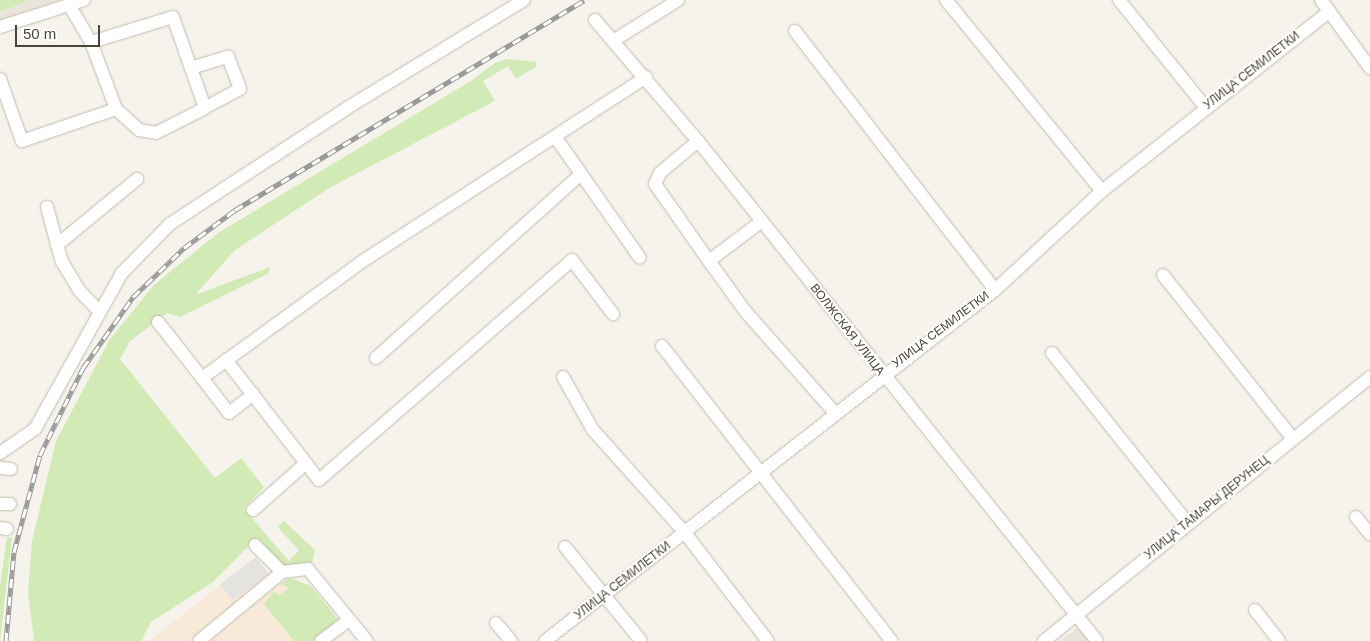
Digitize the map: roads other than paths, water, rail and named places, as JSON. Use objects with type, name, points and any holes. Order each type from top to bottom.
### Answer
[{"type":"street","points":[[0,27],[84,0]]},
{"type":"street","points":[[0,453],[35,429],[99,311],[130,262],[170,224],[347,108],[524,0]]},
{"type":"street","points":[[612,41],[678,0]]},
{"type":"street","points":[[946,0],[1102,191]]},
{"type":"street","points":[[1119,0],[1206,108]]},
{"type":"street","points":[[1321,0],[1370,68]]},
{"type":"street","points":[[70,5],[90,42],[116,108],[130,124],[148,133],[164,131],[240,89],[228,57],[192,68]]},
{"type":"street","name":"УЛИЦА СЕМИЛЕТКИ","points":[[545,641],[761,473],[835,412],[995,290],[1102,191],[1330,10]]},
{"type":"street","points":[[90,42],[174,17],[206,108]]},
{"type":"street","name":"ВОЛЖСКАЯ УЛИЦА","points":[[595,20],[698,141],[882,376],[1097,641]]},
{"type":"street","points":[[795,31],[995,290]]},
{"type":"street","points":[[202,378],[366,259],[556,138],[646,78]]},
{"type":"street","points":[[0,79],[22,141],[116,108]]},
{"type":"street","points":[[556,138],[640,258]]},
{"type":"street","points":[[698,141],[660,173],[655,184],[746,311],[835,412]]},
{"type":"street","points":[[376,358],[581,174]]},
{"type":"street","points":[[57,245],[137,179]]},
{"type":"street","points":[[46,207],[62,262],[79,290],[99,311]]},
{"type":"street","points":[[709,261],[762,221]]},
{"type":"street","points":[[226,360],[319,480],[572,260],[613,314]]},
{"type":"street","points":[[1163,275],[1293,439]]},
{"type":"street","points":[[158,322],[229,412],[253,394]]},
{"type":"street","points":[[662,346],[892,641]]},
{"type":"street","points":[[1052,353],[1188,522]]},
{"type":"street","name":"УЛИЦА ТАМАРЫ ДЕРУНЕЦ","points":[[1044,641],[1077,616],[1188,522],[1370,376]]},
{"type":"street","points":[[563,377],[593,430],[685,533],[768,641]]},
{"type":"street","points":[[253,510],[306,463]]},
{"type":"street","points":[[1356,517],[1370,534]]},
{"type":"street","points":[[256,545],[282,572]]},
{"type":"street","points":[[565,547],[641,641]]},
{"type":"street","points":[[200,641],[282,572],[308,569],[366,641]]},
{"type":"street","points":[[1255,610],[1279,641]]},
{"type":"street","points":[[321,641],[349,620]]},
{"type":"street","points":[[496,624],[511,641]]},
{"type":"railway","points":[[6,641],[14,552],[40,455],[83,368],[133,297],[184,248],[235,210],[584,0]]}]
